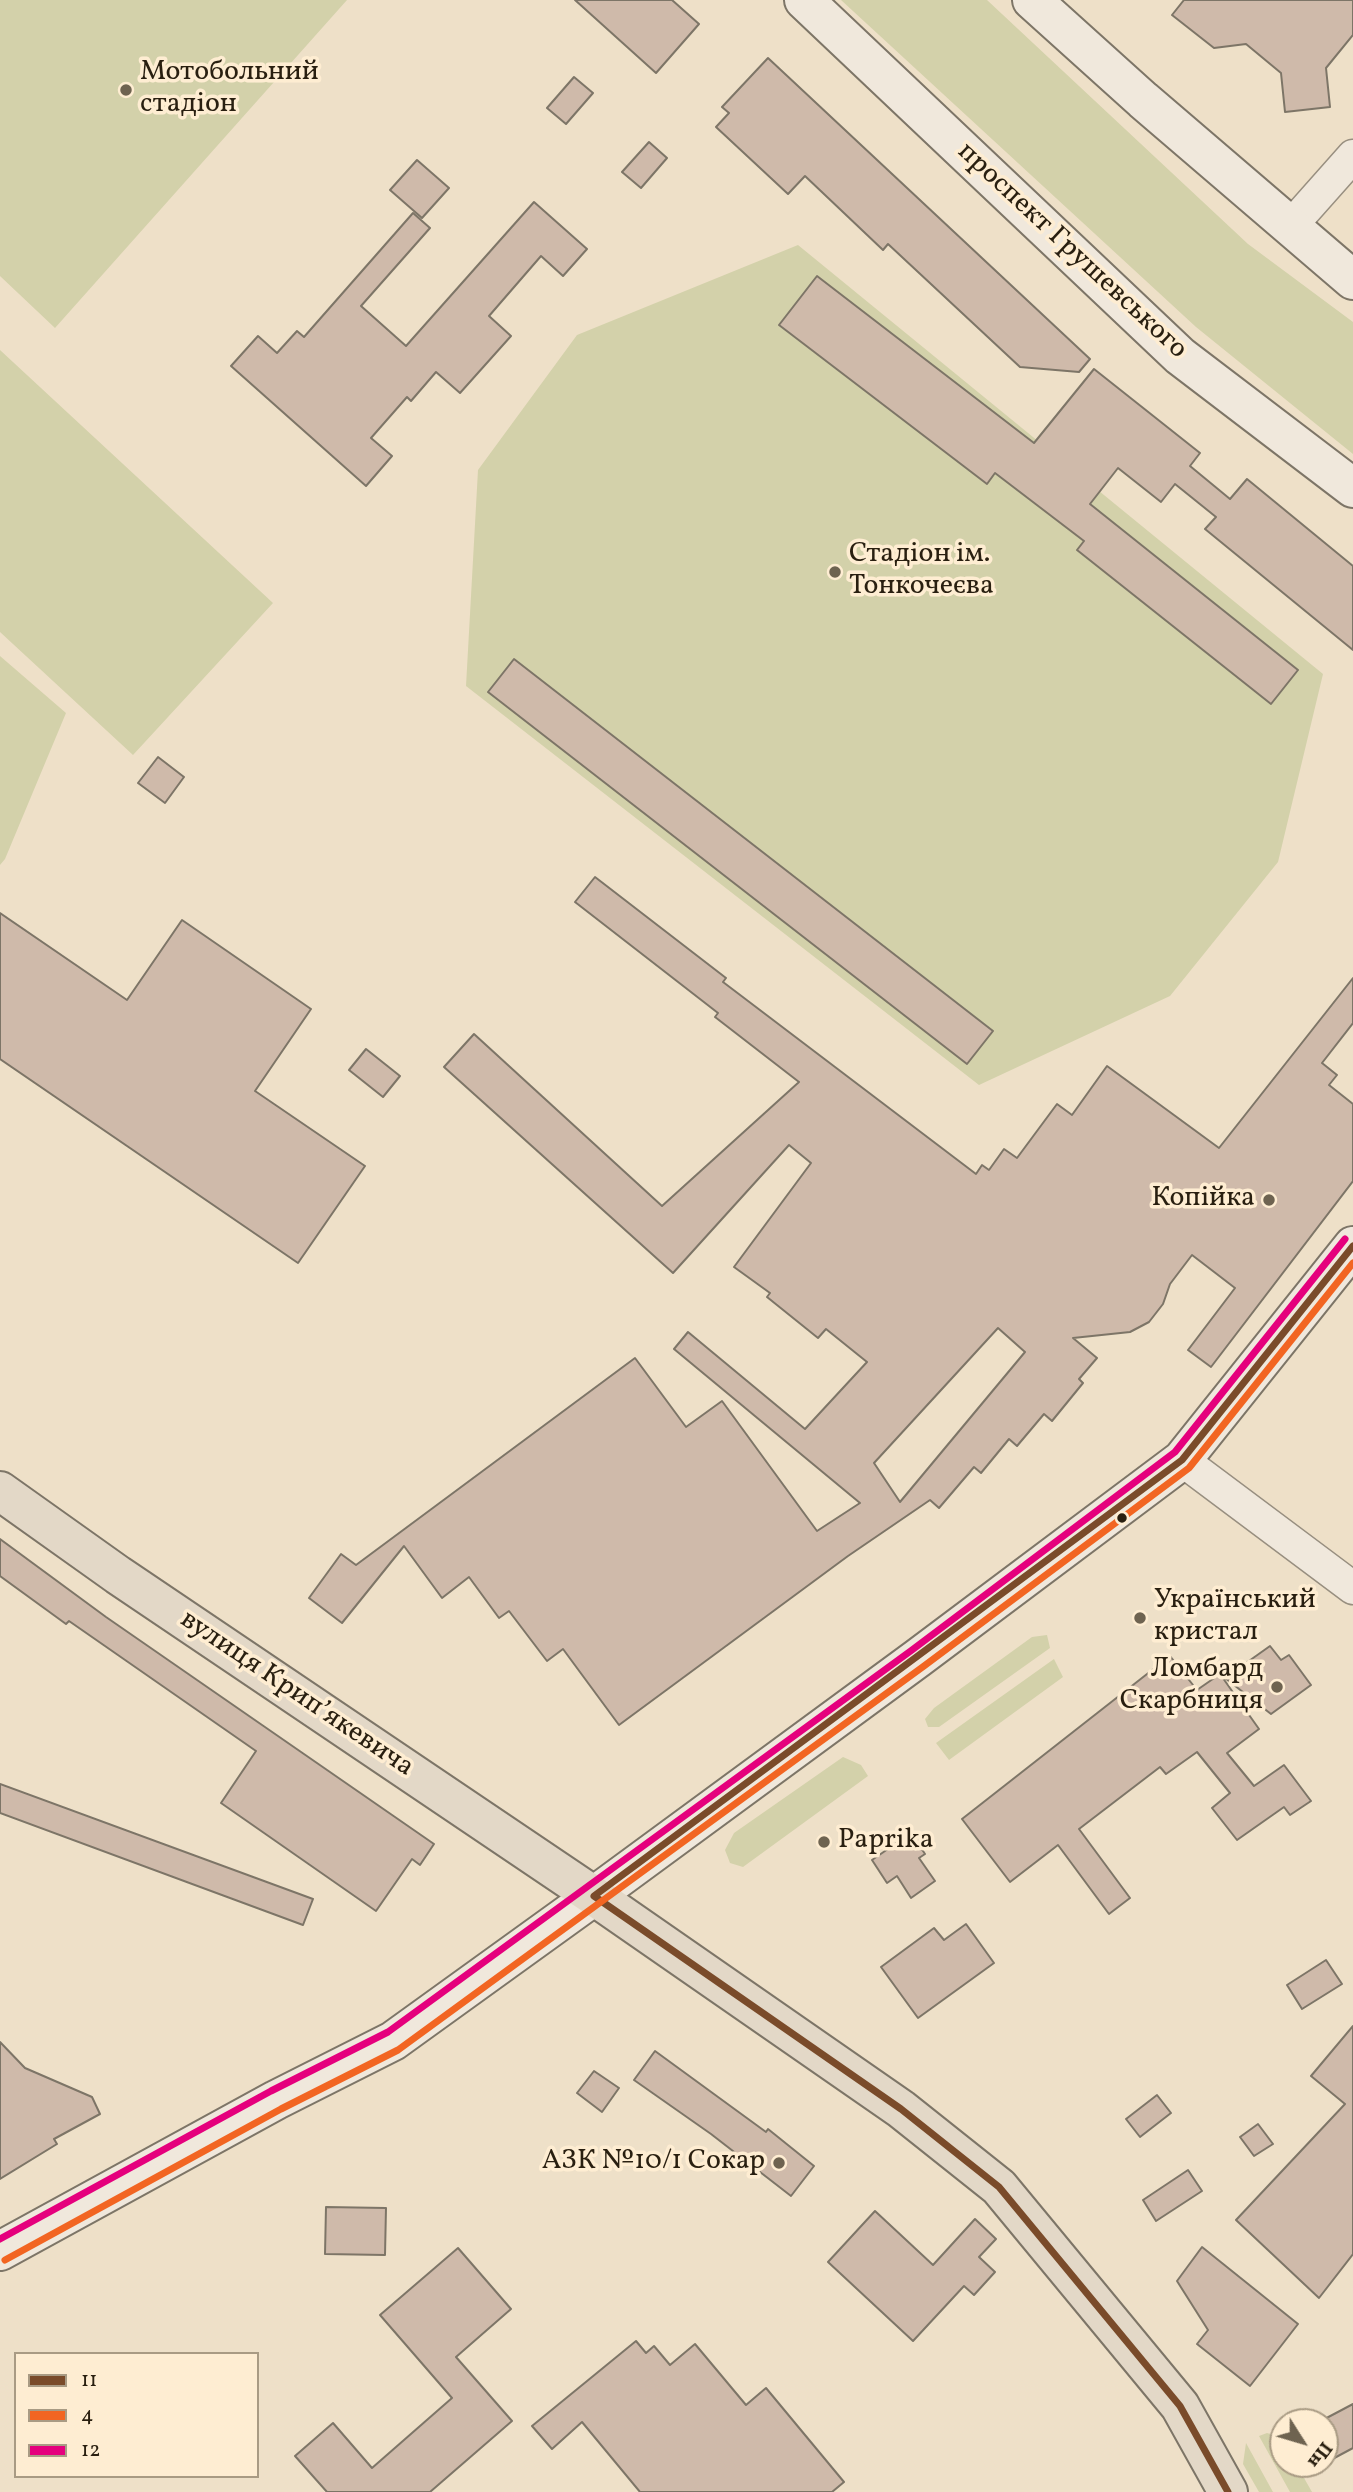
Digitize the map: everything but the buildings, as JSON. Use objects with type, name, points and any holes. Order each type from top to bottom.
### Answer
[{"type":"main road","name":"проспект Грушевського","points":[[804,0],[1180,356],[1353,488]]},
{"type":"main road","points":[[1032,0],[1353,280]]},
{"type":"main road","points":[[0,2252],[276,2100],[393,2041],[594,1896],[1182,1460],[1353,1246]]},
{"type":"main road","name":"вулиця Крипʼякевича","points":[[0,1491],[118,1575],[594,1896],[901,2109],[999,2187],[1180,2406],[1228,2492]]},
{"type":"street","points":[[1290,227],[1353,156]]},
{"type":"street","points":[[1182,1460],[1353,1588]]},
{"type":"shaded area","name":"Мотобольний стадіон","points":[[0,0],[347,0],[55,328],[0,276]]},
{"type":"shaded area","points":[[841,0],[987,0],[1248,244],[1353,322],[1353,454],[1196,327]]},
{"type":"shaded area","name":"Стадіон ім. Тонкочеєва","points":[[798,245],[1323,674],[1278,862],[1170,996],[979,1085],[466,686],[478,470],[577,335]]},
{"type":"shaded area","points":[[0,350],[273,603],[133,755],[0,632]]},
{"type":"shaded area","points":[[0,656],[66,713],[5,859],[0,865]]},
{"type":"shaded area","points":[[1047,1635],[1050,1648],[939,1727],[928,1727],[925,1719],[934,1708],[1032,1637]]},
{"type":"shaded area","points":[[1054,1659],[1063,1677],[949,1760],[936,1743]]},
{"type":"shaded area","points":[[843,1757],[861,1765],[868,1776],[743,1867],[730,1863],[725,1850],[734,1833]]},
{"type":"shaded area","points":[[1269,2434],[1269,2454],[1259,2436]]},
{"type":"shaded area","points":[[1246,2443],[1273,2492],[1259,2492],[1243,2464]]},
{"type":"shaded area","points":[[1282,2478],[1304,2478],[1312,2492],[1290,2492]]},
{"type":"transit line","name":"12","points":[[0,2239],[271,2091],[388,2032],[912,1650],[1175,1452],[1345,1239]]},
{"type":"transit line","name":"11","points":[[1228,2492],[1180,2406],[999,2187],[901,2109],[594,1896],[1182,1460],[1353,1246]]},
{"type":"transit line","name":"4","points":[[5,2260],[281,2109],[398,2050],[924,1666],[1189,1468],[1353,1263]]},
{"type":"place","name":"Мотобольний стадіон","points":[[126,90]]},
{"type":"place","name":"Стадіон ім. Тонкочеєва","points":[[835,572]]},
{"type":"place","name":"Копійка","points":[[1269,1200]]},
{"type":"place","name":"Український кристал","points":[[1140,1618]]},
{"type":"place","name":"Ломбард Скарбниця","points":[[1277,1687]]},
{"type":"place","name":"Paprika","points":[[824,1842]]},
{"type":"place","name":"АЗК №10/1 Сокар","points":[[779,2163]]}]
